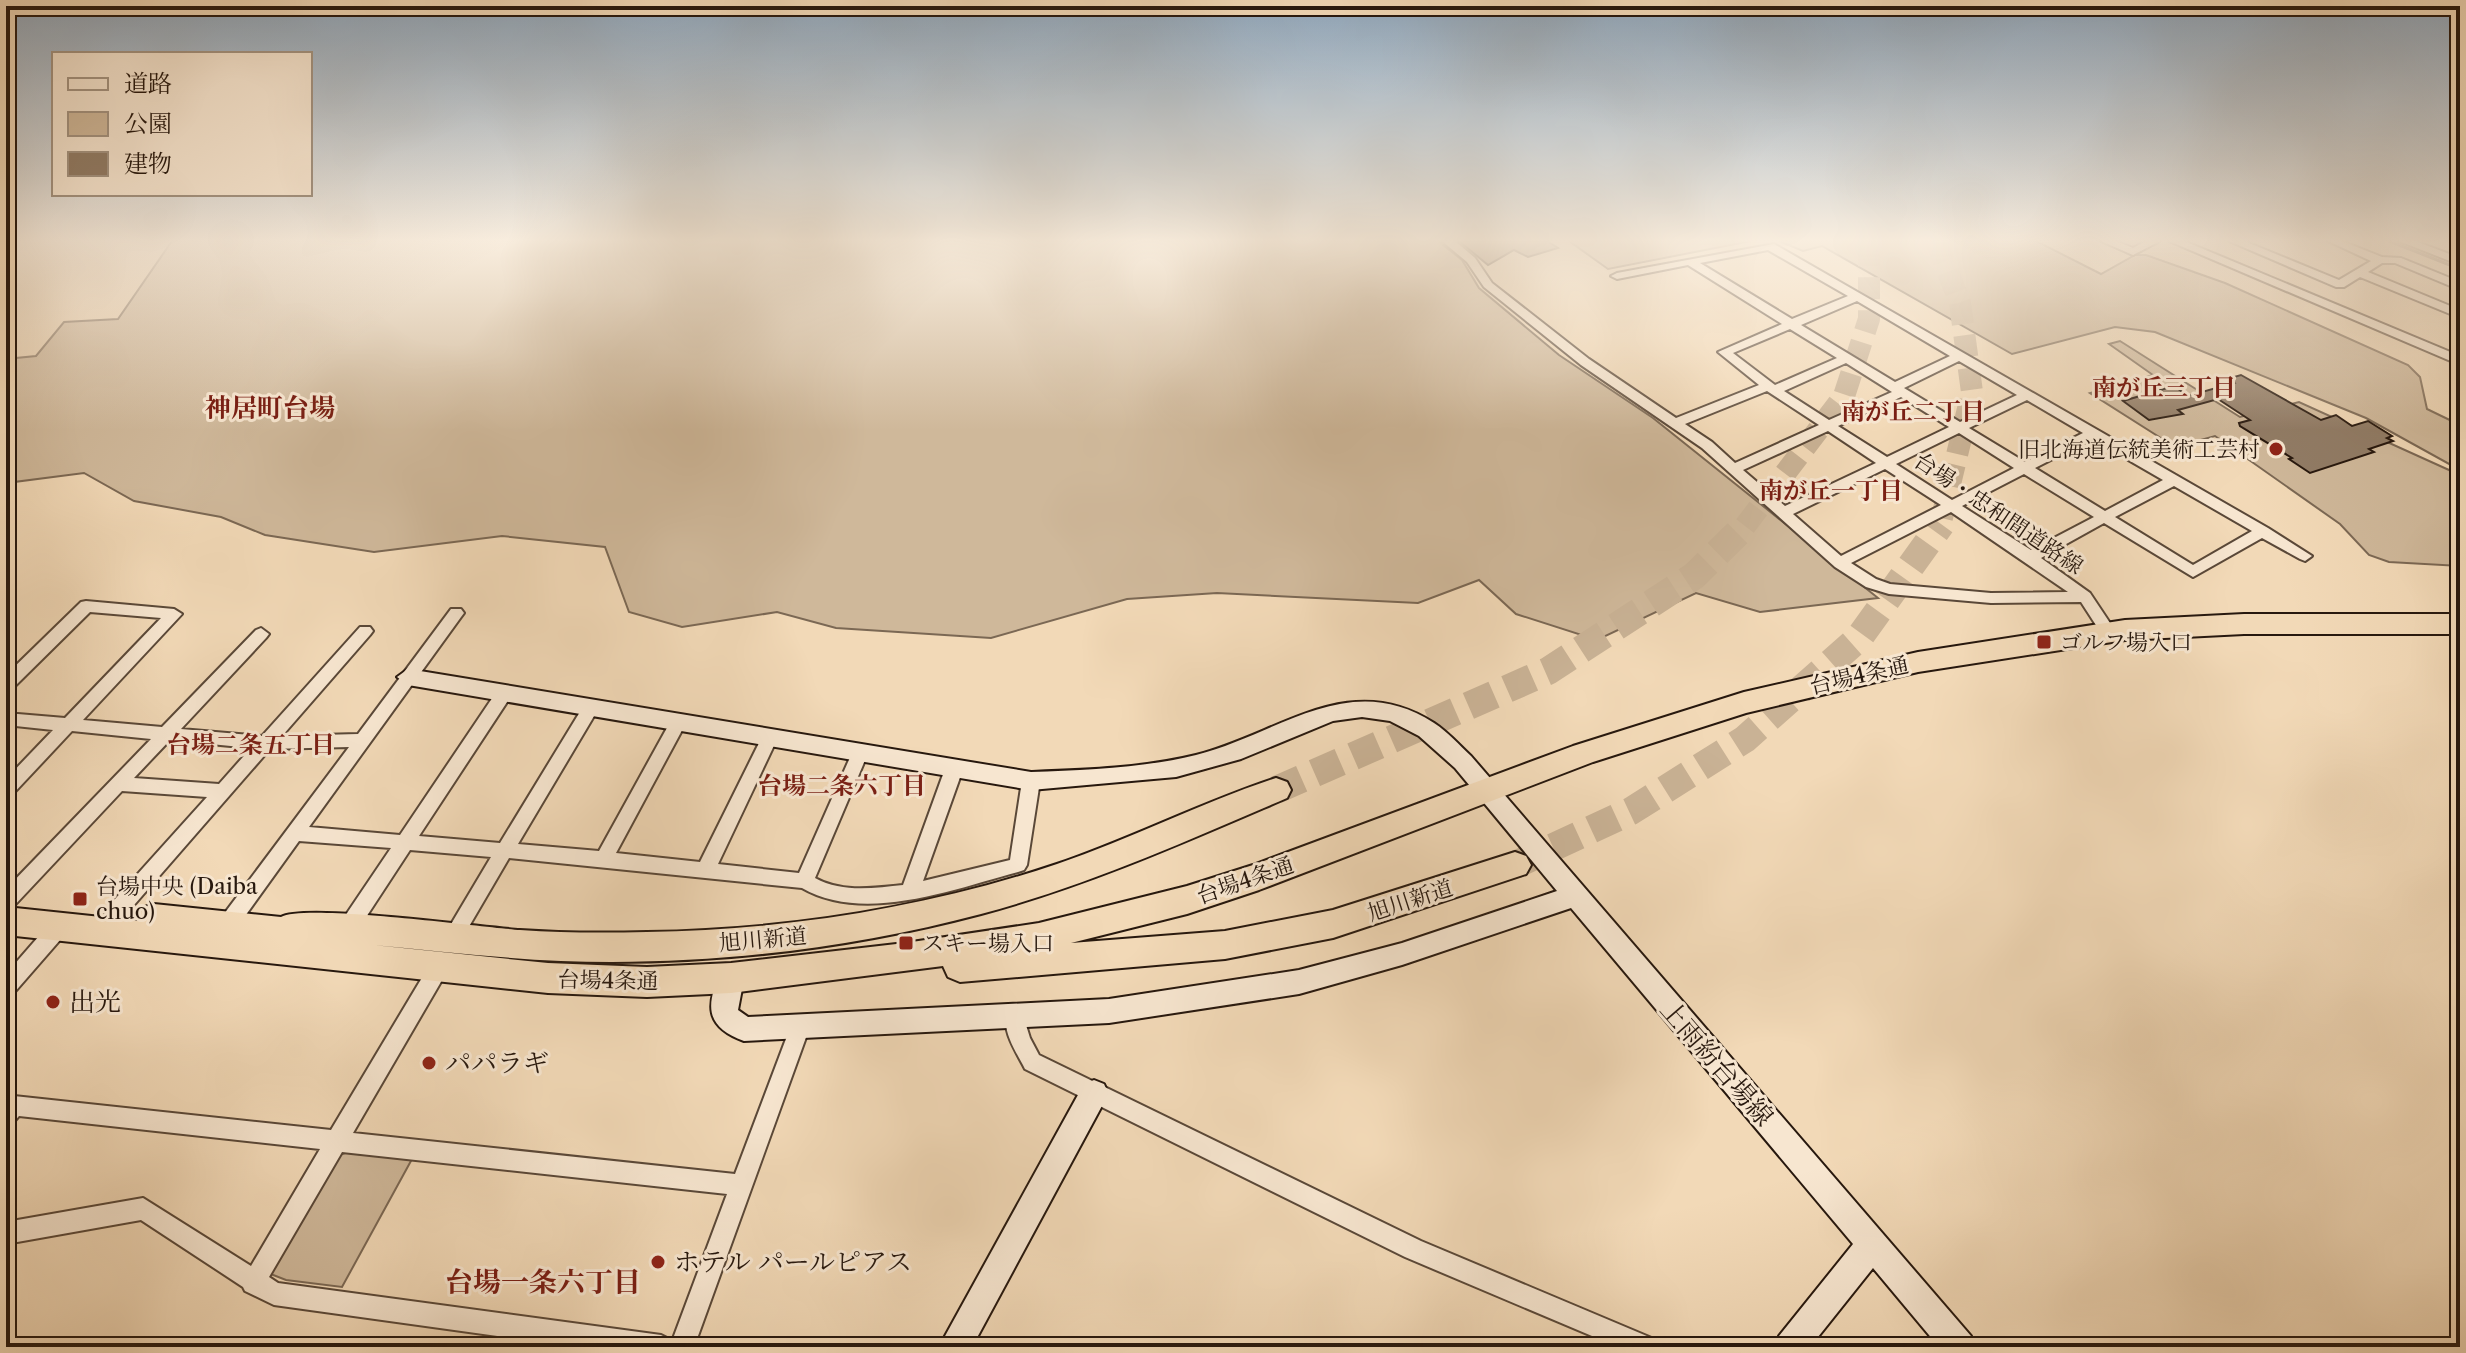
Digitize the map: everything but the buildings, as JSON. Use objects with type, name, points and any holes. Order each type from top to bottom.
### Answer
[{"type":"highway","name":"台場4条通","points":[[6,921],[569,964],[739,961],[978,948],[1104,923],[1259,877],[1482,784],[1800,688],[2104,626],[2231,612],[2460,612]]},
{"type":"highway","name":"台場4条通","points":[[2104,626],[2460,624]]},
{"type":"highway","name":"旭川新道","points":[[739,961],[822,933],[982,900],[1115,857],[1276,790]]},
{"type":"highway","name":"旭川新道","points":[[739,961],[781,980],[1225,945],[1333,924],[1515,865]]},
{"type":"highway","name":"台場4条通","points":[[6,903],[228,924],[446,953]]},
{"type":"highway","points":[[228,924],[348,928],[446,953]]},
{"type":"street","points":[[1512,304],[1572,352],[1676,423],[1735,468],[1840,563],[1871,583],[1889,589],[1991,598],[2085,597]]},
{"type":"street","points":[[1756,304],[2193,572],[2263,531]]},
{"type":"street","points":[[1789,325],[1840,304]]},
{"type":"street","points":[[1869,304],[2305,556]]},
{"type":"street","points":[[2325,304],[2460,361]]},
{"type":"street","points":[[2436,304],[2460,314]]},
{"type":"street","name":"台場・忠和間道路線","points":[[1789,325],[1724,352],[1771,388],[2030,557],[2085,597],[2104,626]]},
{"type":"street","points":[[1735,468],[1828,425],[1960,356]]},
{"type":"street","points":[[1676,423],[1846,359]]},
{"type":"street","points":[[1785,512],[2027,395]]},
{"type":"street","points":[[1840,563],[2093,433]]},
{"type":"street","points":[[2030,557],[2174,480]]},
{"type":"street","points":[[6,685],[86,606],[174,614],[6,790]]},
{"type":"street","points":[[228,924],[456,613]]},
{"type":"street","points":[[114,914],[365,631]]},
{"type":"street","points":[[6,903],[261,634]]},
{"type":"street","name":"上雨紛台場線","points":[[408,677],[1031,781],[1118,777],[1197,763],[1321,715],[1349,709],[1380,711],[1425,728],[1443,740],[1482,784],[1960,1347]]},
{"type":"street","points":[[348,928],[505,692]]},
{"type":"street","points":[[253,1283],[338,1143],[503,852],[592,706]]},
{"type":"street","points":[[6,719],[266,743],[362,740]]},
{"type":"street","points":[[604,859],[679,721]]},
{"type":"street","points":[[706,869],[770,737]]},
{"type":"street","points":[[805,881],[860,753]]},
{"type":"street","points":[[910,891],[954,769]]},
{"type":"street","points":[[293,833],[706,869],[805,881],[817,893],[881,897],[1018,865],[1031,781]]},
{"type":"street","points":[[118,784],[222,791]]},
{"type":"street","points":[[739,961],[723,1015],[744,1029],[799,1029],[1109,1011],[1299,982],[1402,954],[1574,896]]},
{"type":"street","points":[[6,988],[60,926]]},
{"type":"street","points":[[1015,1018],[1020,1040],[1032,1062],[1413,1249],[1646,1347]]},
{"type":"street","points":[[682,1347],[799,1029]]},
{"type":"street","points":[[955,1347],[1094,1093]]},
{"type":"street","points":[[6,1116],[14,1106],[741,1185]]},
{"type":"street","points":[[6,1233],[143,1209],[274,1294],[661,1347]]},
{"type":"street","points":[[1790,1347],[1872,1244]]},
{"type":"green space","points":[[128,304],[1498,304],[1559,355],[1653,418],[1878,598],[1760,612],[1696,593],[1597,640],[1516,614],[1479,580],[1418,603],[1217,593],[1127,599],[991,638],[836,628],[777,612],[682,627],[629,612],[605,547],[502,536],[374,552],[265,535],[221,517],[134,501],[84,473],[6,483],[6,359],[36,356],[64,322],[118,319]]},
{"type":"green space","points":[[1924,304],[2272,304],[2408,365],[2420,377],[2427,409],[2460,425],[2460,470],[2366,418],[2155,332],[2115,327],[2012,354]]},
{"type":"green space","points":[[2120,341],[2240,417],[2299,402],[2460,475],[2460,566],[2389,562],[2369,555],[2340,524],[2215,436],[2175,447],[2090,393],[2153,375],[2109,344]]},
{"type":"green space","points":[[348,1152],[412,1159],[342,1287],[286,1280],[268,1273],[337,1156]]},
{"type":"tunnel","points":[[1745,526],[1844,396],[1869,319],[1869,304]]},
{"type":"tunnel","points":[[1940,525],[1972,392],[1960,304]]},
{"type":"tunnel","points":[[1515,865],[1631,811],[1745,739],[1859,638],[1940,525]]},
{"type":"tunnel","points":[[1276,790],[1548,671],[1694,576],[1745,526]]},
{"type":"place","name":"旧北海道伝統美術工芸村","points":[[2276,449]]},
{"type":"place","name":"ゴルフ場入口","points":[[2044,642]]},
{"type":"place","name":"台場中央 (Daiba chuo)","points":[[80,899]]},
{"type":"place","name":"スキー場入口","points":[[906,943]]},
{"type":"place","name":"出光","points":[[53,1002]]},
{"type":"place","name":"パパラギ","points":[[429,1063]]},
{"type":"place","name":"ホテル パールピアス","points":[[658,1262]]},
{"type":"district","name":"南が丘三丁目","points":[[2164,388]]},
{"type":"district","name":"神居町台場","points":[[270,408]]},
{"type":"district","name":"南が丘二丁目","points":[[1913,412]]},
{"type":"district","name":"南が丘一丁目","points":[[1831,491]]},
{"type":"district","name":"台場二条五丁目","points":[[251,745]]},
{"type":"district","name":"台場二条六丁目","points":[[842,786]]},
{"type":"district","name":"台場一条六丁目","points":[[543,1282]]}]
